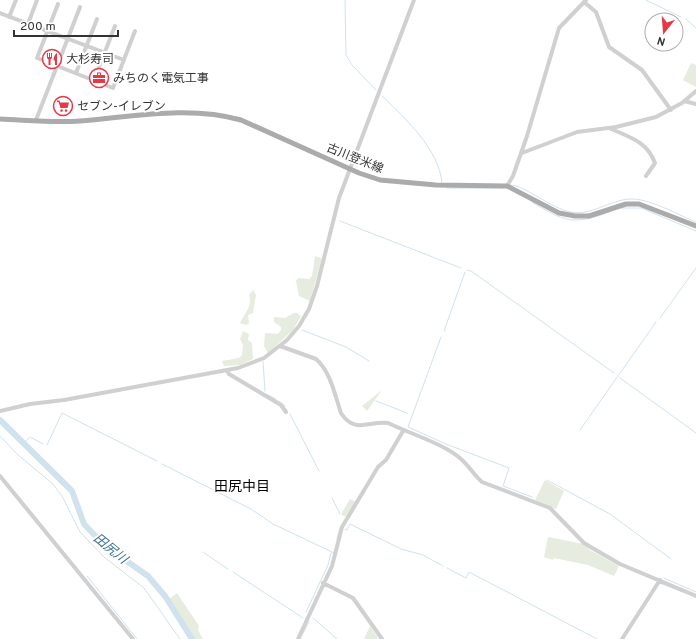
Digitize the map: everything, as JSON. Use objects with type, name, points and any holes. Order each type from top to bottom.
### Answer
[{"type":"main road","name":"古川登米線","points":[[0,119],[79,121],[140,115],[222,115],[241,120],[369,177],[391,182],[436,185],[507,186],[559,213],[568,215],[589,216],[632,203],[660,211],[696,226]]},
{"type":"street","points":[[9,17],[16,0]]},
{"type":"street","points":[[28,24],[38,0]]},
{"type":"street","points":[[2,411],[30,404],[64,400],[227,370],[255,362],[280,346],[296,329],[313,301],[339,198],[414,0]]},
{"type":"street","points":[[507,186],[513,176],[522,152],[559,28],[585,1],[596,12],[609,47],[642,70],[671,110]]},
{"type":"street","points":[[58,4],[36,58],[113,88],[135,32]]},
{"type":"street","points":[[36,120],[80,7]]},
{"type":"street","points":[[0,13],[124,60]]},
{"type":"street","points":[[76,73],[97,19]]},
{"type":"street","points":[[94,80],[116,26]]},
{"type":"street","points":[[522,152],[577,132],[609,128],[656,117],[684,102],[696,91]]},
{"type":"street","points":[[684,102],[696,104]]},
{"type":"street","points":[[609,128],[636,139],[646,146],[655,163],[646,176]]},
{"type":"street","points":[[280,346],[316,359],[320,363],[326,371],[341,413],[345,419],[354,425],[362,426],[384,423],[444,448],[461,459],[473,475],[482,482],[550,508],[584,543],[620,564],[696,596]]},
{"type":"street","points":[[227,370],[229,374],[281,405],[286,412]]},
{"type":"street","points":[[298,639],[332,566],[342,527],[378,467],[386,460],[403,431]]},
{"type":"street","points":[[0,476],[133,639]]},
{"type":"street","points":[[622,639],[660,580]]},
{"type":"street","points":[[323,583],[353,598],[382,639]]},
{"type":"shaded area","points":[[691,63],[696,65],[696,87],[683,80]]},
{"type":"shaded area","points":[[315,256],[321,258],[321,262],[310,301],[299,296],[296,281],[298,278],[309,279],[312,276]]},
{"type":"shaded area","points":[[253,290],[256,295],[253,313],[248,315],[249,323],[246,325],[240,323],[248,310],[250,303],[249,295]]},
{"type":"shaded area","points":[[294,313],[301,316],[293,330],[268,353],[264,346],[265,333],[278,334],[281,330],[281,327],[274,322],[274,317],[285,318]]},
{"type":"shaded area","points":[[243,331],[249,334],[248,340],[252,343],[253,359],[240,365],[224,366],[222,361],[239,358],[242,355],[243,345],[240,339]]},
{"type":"shaded area","points":[[382,390],[367,411],[362,406]]},
{"type":"shaded area","points":[[545,480],[564,491],[556,509],[535,500]]},
{"type":"shaded area","points":[[350,499],[356,502],[345,517],[341,514]]},
{"type":"shaded area","points":[[548,537],[584,544],[590,550],[619,566],[614,576],[588,565],[554,558],[553,560],[544,557]]},
{"type":"shaded area","points":[[177,593],[199,626],[198,630],[203,639],[195,639],[169,599]]},
{"type":"shaded area","points":[[370,626],[378,638],[377,639],[364,639]]},
{"type":"waterway","points":[[345,0],[346,55],[352,65],[376,90]]},
{"type":"waterway","points":[[646,0],[671,12]]},
{"type":"waterway","points":[[686,19],[696,28]]},
{"type":"waterway","points":[[382,96],[401,114],[428,146],[440,170],[442,183]]},
{"type":"waterway","points":[[511,185],[517,186],[555,207],[571,212],[586,212],[615,202],[638,199],[654,204],[696,222]]},
{"type":"waterway","points":[[447,188],[504,188]]},
{"type":"waterway","points":[[532,202],[552,214],[569,219],[586,219],[609,212]]},
{"type":"waterway","points":[[621,208],[641,208],[696,231]]},
{"type":"waterway","points":[[340,221],[461,268]]},
{"type":"waterway","points":[[660,318],[696,268]]},
{"type":"waterway","points":[[467,270],[471,271],[614,373]]},
{"type":"waterway","points":[[444,331],[465,272]]},
{"type":"waterway","points":[[580,430],[656,322]]},
{"type":"waterway","points":[[302,330],[346,347],[369,361]]},
{"type":"waterway","points":[[441,337],[408,427],[446,444],[509,468],[503,486],[532,497]]},
{"type":"waterway","points":[[263,361],[265,391]]},
{"type":"waterway","points":[[620,378],[696,433]]},
{"type":"waterway","points":[[266,394],[276,399]]},
{"type":"waterway","points":[[279,401],[285,406]]},
{"type":"waterway","points":[[376,401],[407,413]]},
{"type":"waterway","points":[[47,445],[62,413],[157,461]]},
{"type":"waterway","points":[[290,414],[319,471]]},
{"type":"waterway","name":"田尻川","points":[[0,420],[72,491],[84,524],[104,545],[148,576],[165,596],[192,639]]},
{"type":"waterway","points":[[0,436],[18,455],[52,483],[62,496],[80,532],[104,557],[144,588],[180,639]]},
{"type":"waterway","points":[[23,444],[30,437],[43,444]]},
{"type":"waterway","points":[[162,464],[251,509],[273,524],[334,553]]},
{"type":"waterway","points":[[547,480],[610,514],[671,559]]},
{"type":"waterway","points":[[332,498],[340,514]]},
{"type":"waterway","points":[[345,529],[347,530],[350,524],[401,549],[423,555],[443,566]]},
{"type":"waterway","points":[[337,539],[340,528]]},
{"type":"waterway","points":[[203,552],[228,569]]},
{"type":"waterway","points":[[306,612],[328,565],[331,553]]},
{"type":"waterway","points":[[447,568],[466,578],[469,572],[597,639]]},
{"type":"waterway","points":[[233,572],[303,618]]},
{"type":"waterway","points":[[87,576],[137,639]]},
{"type":"waterway","points":[[664,578],[696,592]]},
{"type":"waterway","points":[[662,584],[683,592]]},
{"type":"waterway","points":[[313,618],[337,639]]},
{"type":"waterway","points":[[300,639],[309,622]]},
{"type":"place","name":"大杉寿司","points":[[52,59]]},
{"type":"place","name":"みちのく電気工事","points":[[99,78]]},
{"type":"place","name":"セブン-イレブン","points":[[63,106]]},
{"type":"district","name":"田尻中目","points":[[242,486]]}]
